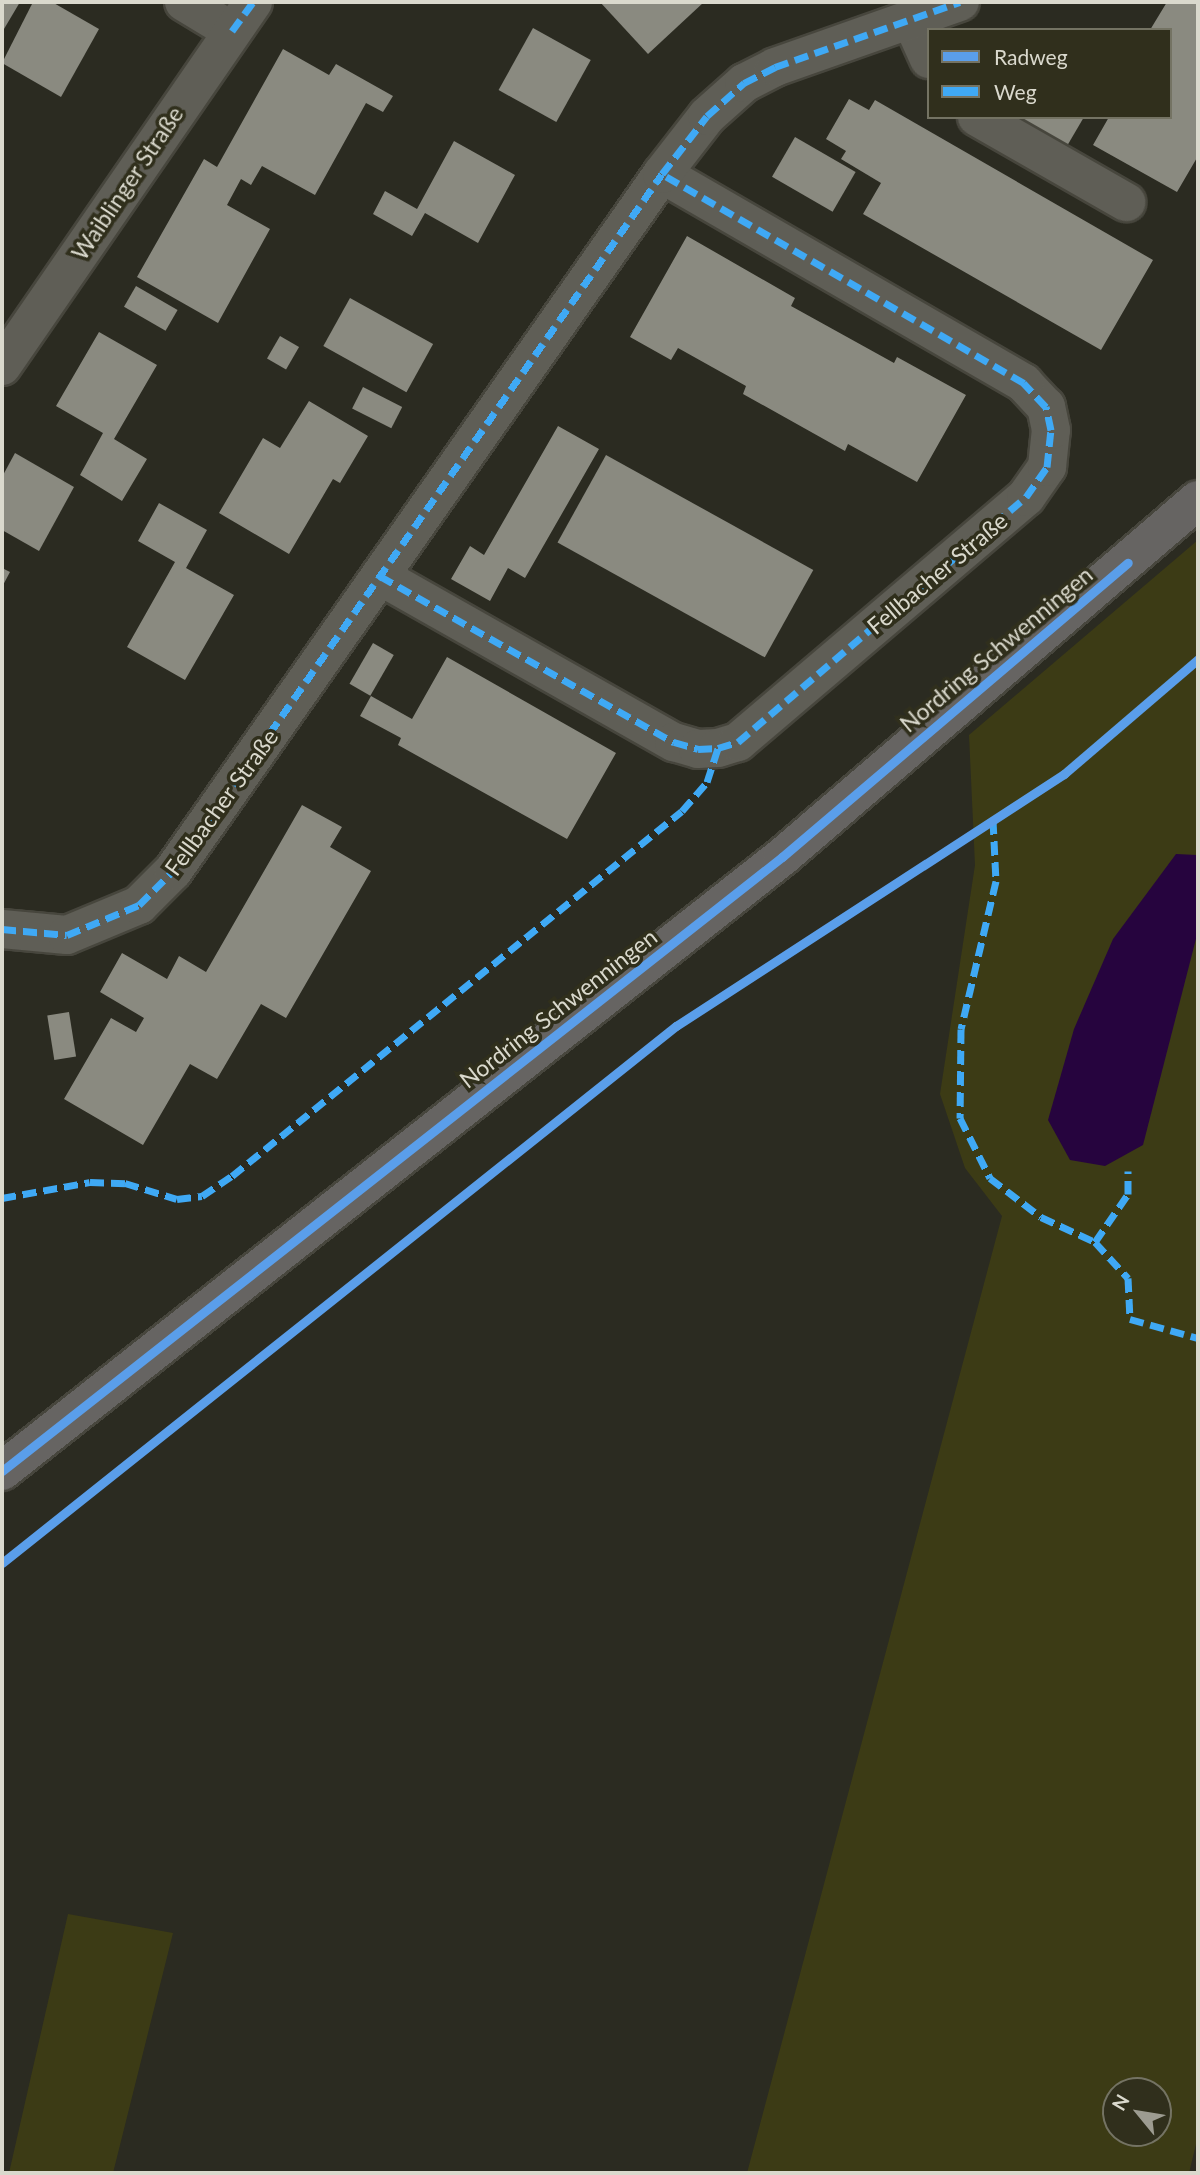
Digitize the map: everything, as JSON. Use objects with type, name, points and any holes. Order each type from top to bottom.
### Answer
[{"type":"main road","name":"Nordring Schwenningen","points":[[2,1471],[782,857],[1198,500]]},
{"type":"street","points":[[184,2],[242,16]]},
{"type":"street","name":"Fellbacher Straße","points":[[2,929],[67,935],[139,905],[173,872],[662,174],[707,116],[744,83],[775,67],[960,2]]},
{"type":"street","name":"Waiblinger Straße","points":[[2,366],[242,16]]},
{"type":"street","points":[[911,19],[927,55]]},
{"type":"street","points":[[981,119],[1126,202]]},
{"type":"street","name":"Fellbacher Straße","points":[[380,576],[674,741],[698,749],[718,748],[738,742],[1026,497],[1047,467],[1051,430],[1045,407],[1024,383],[662,174]]},
{"type":"shaded area","points":[[1198,540],[1198,2136],[1189,2173],[747,2173],[1002,1216],[965,1168],[940,1094],[975,865],[969,735]]},
{"type":"shaded area","points":[[1176,854],[1197,855],[1198,931],[1143,1145],[1105,1166],[1070,1160],[1048,1120],[1074,1029],[1113,939]]},
{"type":"shaded area","points":[[68,1914],[173,1933],[113,2173],[9,2173]]},
{"type":"building","points":[[2,2],[20,2],[4,29],[2,27]]},
{"type":"building","points":[[33,2],[52,2],[99,29],[61,97],[2,63]]},
{"type":"building","points":[[600,2],[704,2],[648,54]]},
{"type":"building","points":[[1167,2],[1198,2],[1198,156],[1177,192],[1093,145],[1108,119],[1172,119],[1172,28],[1151,28]]},
{"type":"building","points":[[533,28],[591,60],[556,122],[499,90]]},
{"type":"building","points":[[283,49],[329,75],[336,64],[393,96],[383,112],[366,103],[315,195],[262,166],[251,185],[241,179],[227,205],[270,229],[218,323],[137,277],[204,159],[217,167]]},
{"type":"building","points":[[849,99],[869,110],[875,100],[1153,260],[1101,350],[863,214],[881,183],[841,159],[846,151],[826,139]]},
{"type":"building","points":[[1020,119],[1083,119],[1067,146]]},
{"type":"building","points":[[795,137],[856,172],[833,212],[772,177]]},
{"type":"building","points":[[454,141],[515,175],[478,243],[425,213],[412,236],[373,214],[385,191],[417,209]]},
{"type":"building","points":[[687,236],[795,298],[791,306],[894,363],[897,357],[966,395],[917,482],[848,444],[845,451],[743,394],[746,386],[678,348],[671,360],[630,337]]},
{"type":"building","points":[[136,286],[178,310],[166,331],[124,307]]},
{"type":"building","points":[[350,298],[433,344],[406,392],[323,346]]},
{"type":"building","points":[[99,332],[157,365],[114,439],[147,459],[122,501],[80,475],[103,433],[56,406]]},
{"type":"building","points":[[280,336],[299,347],[286,370],[267,359]]},
{"type":"building","points":[[363,387],[402,407],[391,428],[352,408]]},
{"type":"building","points":[[309,401],[368,436],[340,483],[333,479],[289,554],[219,513],[263,438],[280,448]]},
{"type":"building","points":[[558,426],[599,449],[525,578],[508,568],[490,601],[451,579],[470,546],[484,555]]},
{"type":"building","points":[[15,453],[74,487],[39,551],[2,530],[2,477]]},
{"type":"building","points":[[606,455],[813,570],[765,657],[558,542]]},
{"type":"building","points":[[159,503],[207,530],[186,568],[234,595],[185,680],[127,647],[175,562],[138,541]]},
{"type":"building","points":[[2,568],[10,572],[2,587]]},
{"type":"building","points":[[373,643],[394,655],[370,696],[350,684]]},
{"type":"building","points":[[447,657],[616,753],[567,839],[398,745],[401,738],[360,716],[371,696],[412,719]]},
{"type":"building","points":[[302,805],[342,827],[330,847],[371,871],[286,1018],[261,1004],[217,1079],[190,1064],[143,1145],[64,1099],[111,1018],[136,1032],[144,1018],[100,992],[122,953],[167,979],[179,956],[206,972]]},
{"type":"building","points":[[69,1012],[76,1056],[54,1060],[47,1015]]},
{"type":"marked path","points":[[232,31],[253,2]]},
{"type":"marked path","points":[[2,929],[67,935],[139,905],[173,871],[662,174],[707,116],[744,83],[775,67],[960,2]]},
{"type":"marked path","points":[[380,576],[674,742],[698,749],[718,748],[738,742],[1026,497],[1047,467],[1051,430],[1046,407],[1024,383],[662,174]]},
{"type":"marked path","points":[[2,1198],[90,1182],[125,1183],[177,1199],[202,1196],[232,1176],[682,811],[707,782],[718,748]]},
{"type":"marked path","points":[[993,820],[996,881],[961,1029],[960,1118],[990,1178],[1041,1217],[1095,1242],[1128,1278],[1130,1319],[1198,1338]]},
{"type":"marked path","points":[[1095,1242],[1128,1194],[1128,1171]]},
{"type":"cycle path","points":[[2,1471],[782,857],[1128,563]]},
{"type":"cycle path","points":[[2,1563],[676,1026],[1064,774],[1198,659]]}]
